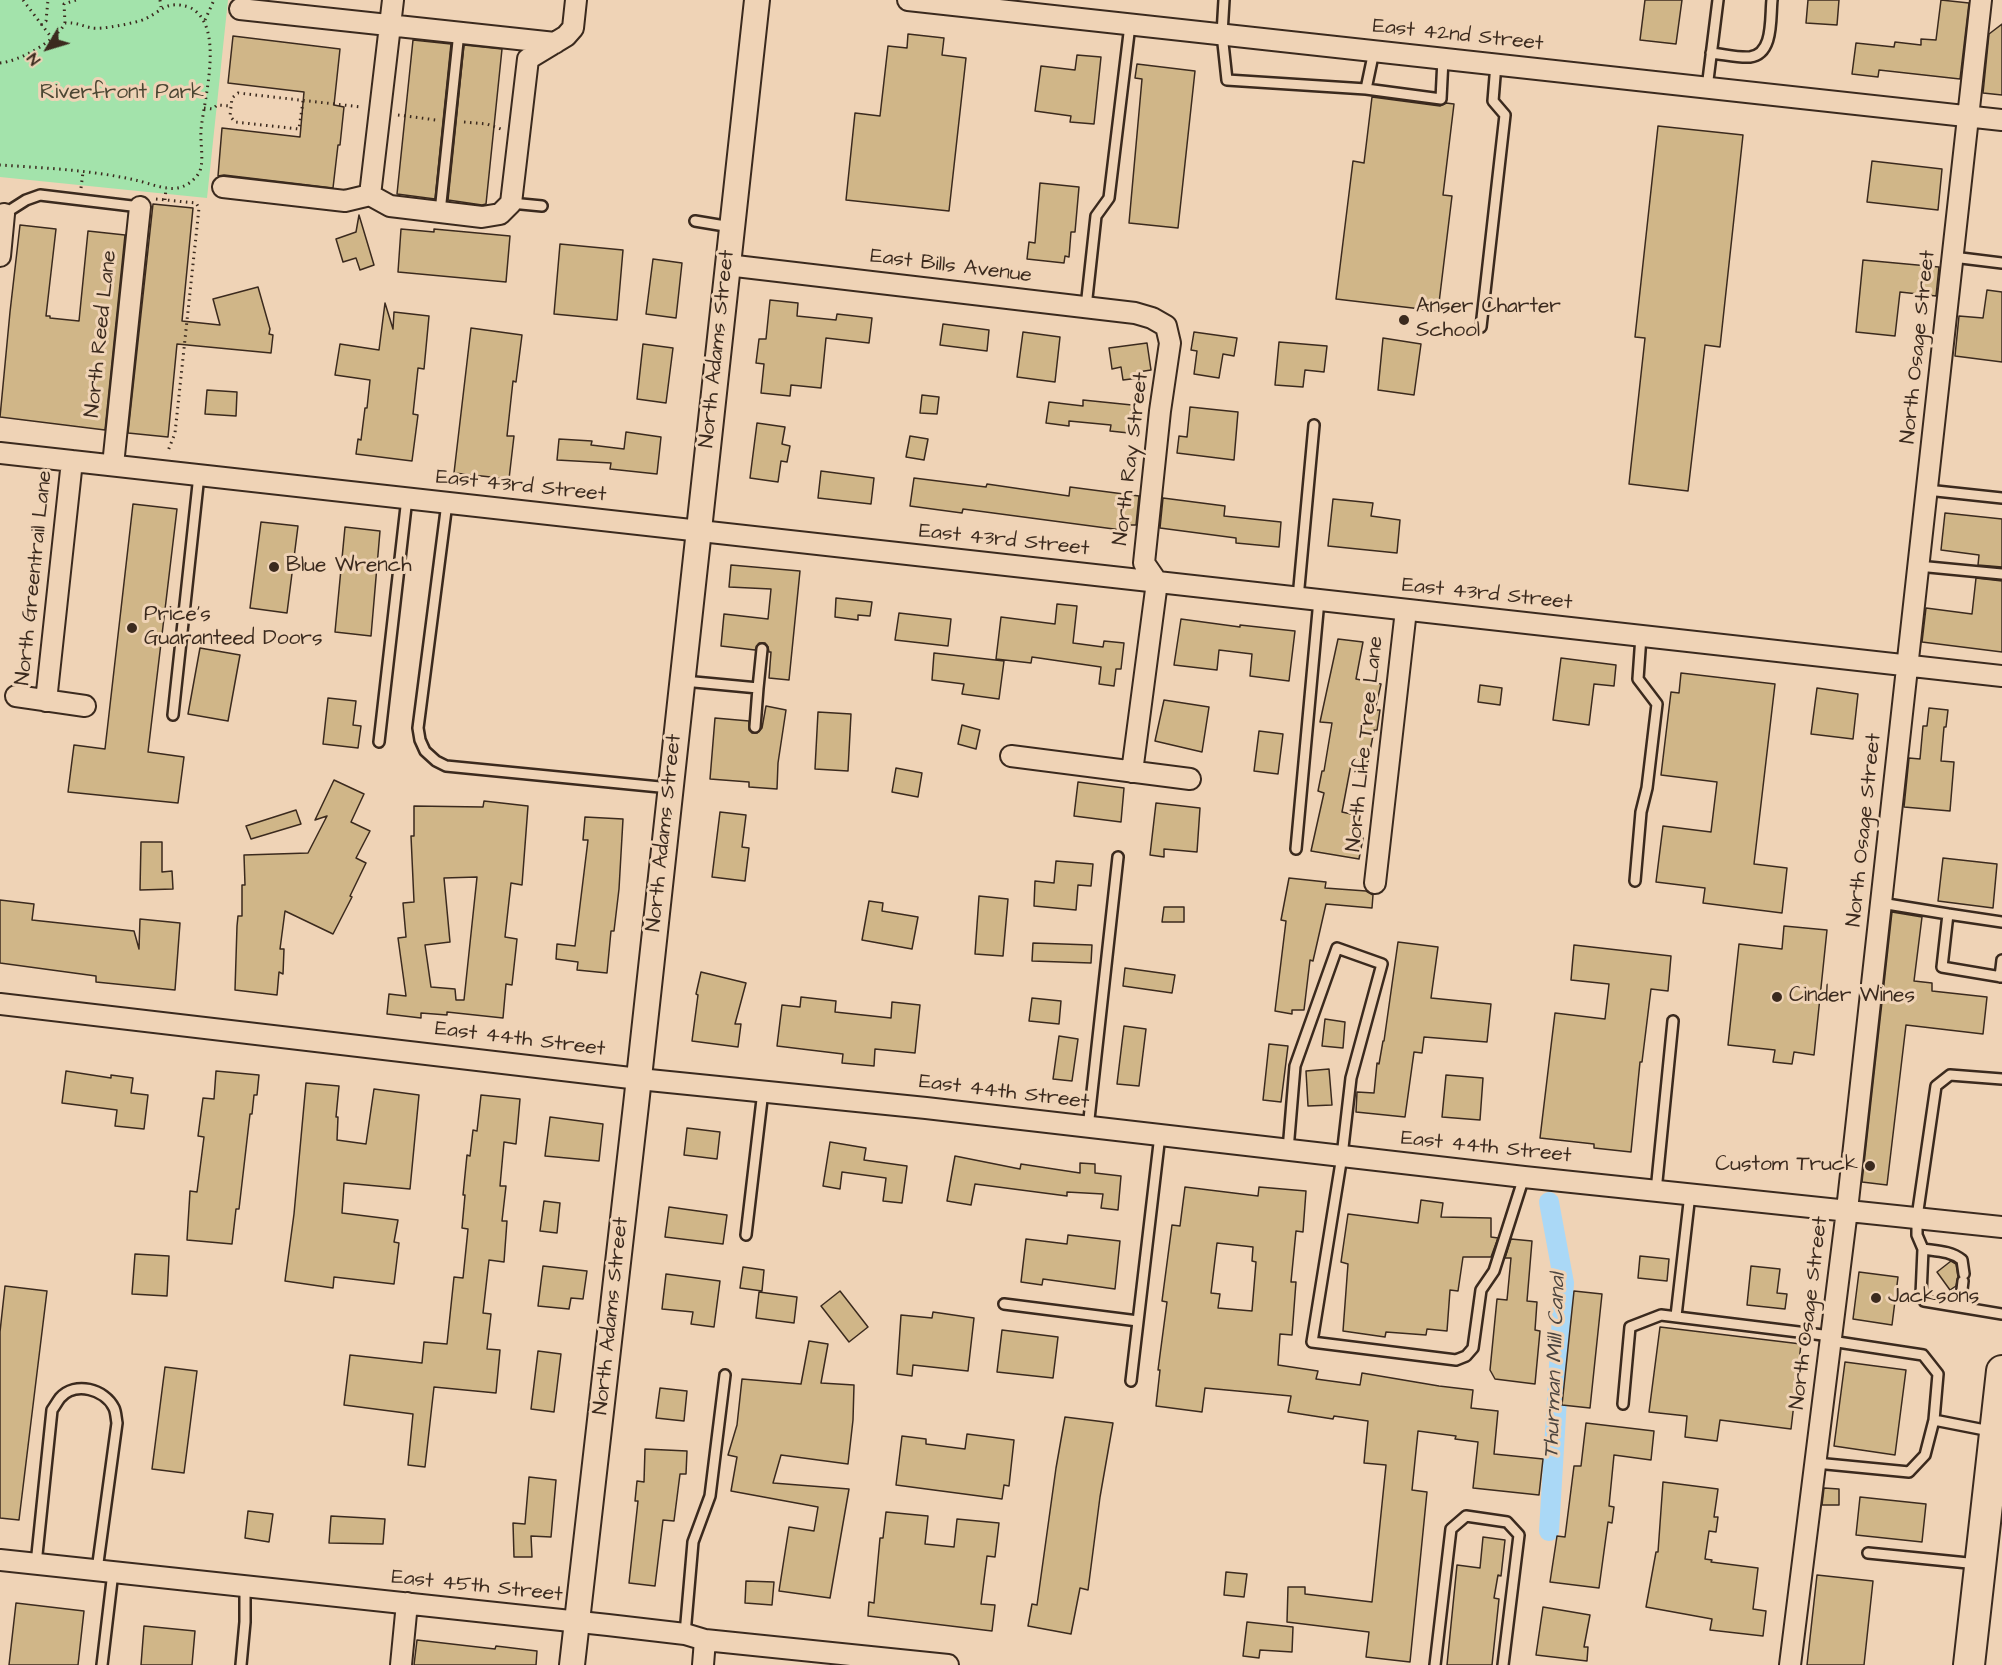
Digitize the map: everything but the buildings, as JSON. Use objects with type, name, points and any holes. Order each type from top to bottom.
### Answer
[{"type":"main road","points":[[1969,1665],[2002,1371]]},
{"type":"street","points":[[370,195],[393,0]]},
{"type":"street","points":[[223,187],[345,201],[370,195],[390,206],[482,217],[506,209],[528,58],[566,36],[573,28],[576,0]]},
{"type":"street","name":"North Adams Street","points":[[572,1665],[639,1079],[757,0]]},
{"type":"street","name":"North Osage Street","points":[[1790,1665],[1847,1210],[1968,116],[1976,83],[1981,0]]},
{"type":"street","name":"East 42nd Street","points":[[919,1],[1040,11],[1130,24],[2002,120]]},
{"type":"street","points":[[240,9],[555,43]]},
{"type":"street","name":"North Reed Lane","points":[[112,465],[140,207]]},
{"type":"street","points":[[0,256],[2,213]]},
{"type":"street","name":"East Bills Avenue","points":[[727,265],[1135,312],[1166,326]]},
{"type":"street","name":"North Ray Street","points":[[1157,582],[1144,563],[1160,411],[1170,343],[1166,326]]},
{"type":"street","name":"East 43rd Street","points":[[0,453],[2002,676]]},
{"type":"street","name":"North Greentrail Lane","points":[[46,701],[72,461]]},
{"type":"street","points":[[1132,772],[1157,582]]},
{"type":"street","name":"North Life Tree Lane","points":[[1375,883],[1406,610]]},
{"type":"street","name":"North Greentrail Lane","points":[[15,696],[85,706]]},
{"type":"street","points":[[1011,756],[1190,779]]},
{"type":"street","name":"East 44th Street","points":[[0,1004],[639,1079],[926,1108],[1524,1177],[2002,1227]]},
{"type":"street","name":"East 45th Street","points":[[0,1560],[685,1634],[705,1640],[939,1664]]},
{"type":"street","points":[[401,1665],[407,1604]]},
{"type":"street","points":[[703,1665],[705,1640]]},
{"type":"lane","points":[[1224,0],[1222,34],[1227,80],[1366,89],[1441,99],[1443,59]]},
{"type":"lane","points":[[1707,88],[1718,0]]},
{"type":"lane","points":[[1711,53],[1750,57],[1760,53],[1767,46],[1772,0]]},
{"type":"lane","points":[[1086,307],[1096,216],[1109,198],[1130,24]]},
{"type":"lane","points":[[440,212],[459,32]]},
{"type":"lane","points":[[1366,89],[1374,51]]},
{"type":"lane","points":[[1481,327],[1505,115],[1493,101],[1496,64]]},
{"type":"lane","points":[[2,213],[40,195],[140,207]]},
{"type":"lane","points":[[506,209],[542,206]]},
{"type":"lane","points":[[695,221],[731,227]]},
{"type":"lane","points":[[1953,257],[2002,263]]},
{"type":"lane","points":[[1298,598],[1314,425]]},
{"type":"lane","points":[[172,716],[199,475]]},
{"type":"lane","points":[[1927,490],[2002,498]]},
{"type":"lane","points":[[379,742],[407,498]]},
{"type":"lane","points":[[447,503],[420,705],[420,740],[425,751],[436,761],[446,765],[670,788]]},
{"type":"lane","points":[[1918,566],[2002,574]]},
{"type":"lane","points":[[1296,849],[1319,600]]},
{"type":"lane","points":[[1635,881],[1641,812],[1647,788],[1657,704],[1638,679],[1641,636]]},
{"type":"lane","points":[[755,727],[762,650]]},
{"type":"lane","points":[[682,681],[758,688]]},
{"type":"lane","points":[[1088,1128],[1118,856]]},
{"type":"lane","points":[[1881,903],[2002,922]]},
{"type":"lane","points":[[1948,914],[1942,968],[2001,977],[2002,960]]},
{"type":"lane","points":[[1288,1150],[1295,1066],[1337,948],[1382,964],[1351,1078],[1342,1156],[1312,1342],[1456,1360],[1466,1356],[1473,1348],[1481,1290],[1494,1271],[1524,1177]]},
{"type":"lane","points":[[1656,1191],[1673,1021]]},
{"type":"lane","points":[[2002,1079],[1950,1075],[1936,1086],[1917,1217],[1917,1235],[1923,1250],[1921,1295],[1924,1301],[2002,1314]]},
{"type":"lane","points":[[746,1235],[763,1091]]},
{"type":"lane","points":[[1131,1381],[1160,1135]]},
{"type":"lane","points":[[1677,1316],[1690,1194]]},
{"type":"lane","points":[[1923,1250],[1949,1253],[1962,1260],[1960,1307]]},
{"type":"lane","points":[[1004,1304],[1138,1321]]},
{"type":"lane","points":[[1623,1404],[1630,1327],[1661,1315],[1831,1338],[1923,1355],[1938,1374],[1934,1420],[1925,1455],[1909,1473],[1816,1463]]},
{"type":"lane","points":[[685,1634],[693,1542],[711,1496],[724,1375]]},
{"type":"lane","points":[[36,1564],[52,1410],[62,1396],[78,1388],[89,1389],[104,1396],[114,1408],[117,1423],[105,1571],[102,1665]]},
{"type":"lane","points":[[1934,1420],[1995,1432]]},
{"type":"lane","points":[[1435,1665],[1451,1529],[1466,1516],[1507,1522],[1519,1535],[1503,1665]]},
{"type":"lane","points":[[1868,1553],[1980,1565]]},
{"type":"lane","points":[[242,1665],[245,1586]]},
{"type":"path","points":[[23,0],[51,37]]},
{"type":"path","points":[[41,25],[46,21],[48,0]]},
{"type":"path","points":[[0,63],[22,58],[62,28],[65,23],[64,2],[76,0]]},
{"type":"path","points":[[160,0],[161,7]]},
{"type":"path","points":[[0,165],[116,176],[166,188],[183,187],[197,177],[200,170],[201,134],[210,58],[205,20],[214,0]]},
{"type":"path","points":[[65,23],[76,22],[90,28],[101,29],[146,19],[161,7],[171,3],[181,3],[190,7],[205,20]]},
{"type":"path","points":[[303,101],[299,129],[235,122],[231,116],[232,98],[237,93],[368,108]]},
{"type":"path","points":[[204,108],[213,109],[218,105],[231,106]]},
{"type":"path","points":[[390,113],[402,117],[441,120]]},
{"type":"path","points":[[460,122],[487,124],[509,130]]},
{"type":"path","points":[[165,200],[166,188]]},
{"type":"path","points":[[140,207],[152,198],[196,203],[199,208],[175,433],[168,451]]},
{"type":"green space","name":"Riverfront Park","points":[[0,0],[228,0],[207,198],[0,177]]},
{"type":"waterway","name":"Thurman Mill Canal","points":[[1549,1202],[1564,1283],[1549,1531]]},
{"type":"place","name":"Anser Charter School","points":[[1404,320]]},
{"type":"place","name":"Blue Wrench","points":[[274,567]]},
{"type":"place","name":"Price's Guaranteed Doors","points":[[132,628]]},
{"type":"place","name":"Cinder Wines","points":[[1777,997]]},
{"type":"place","name":"Custom Truck","points":[[1870,1166]]},
{"type":"place","name":"Jacksons","points":[[1876,1298]]}]
